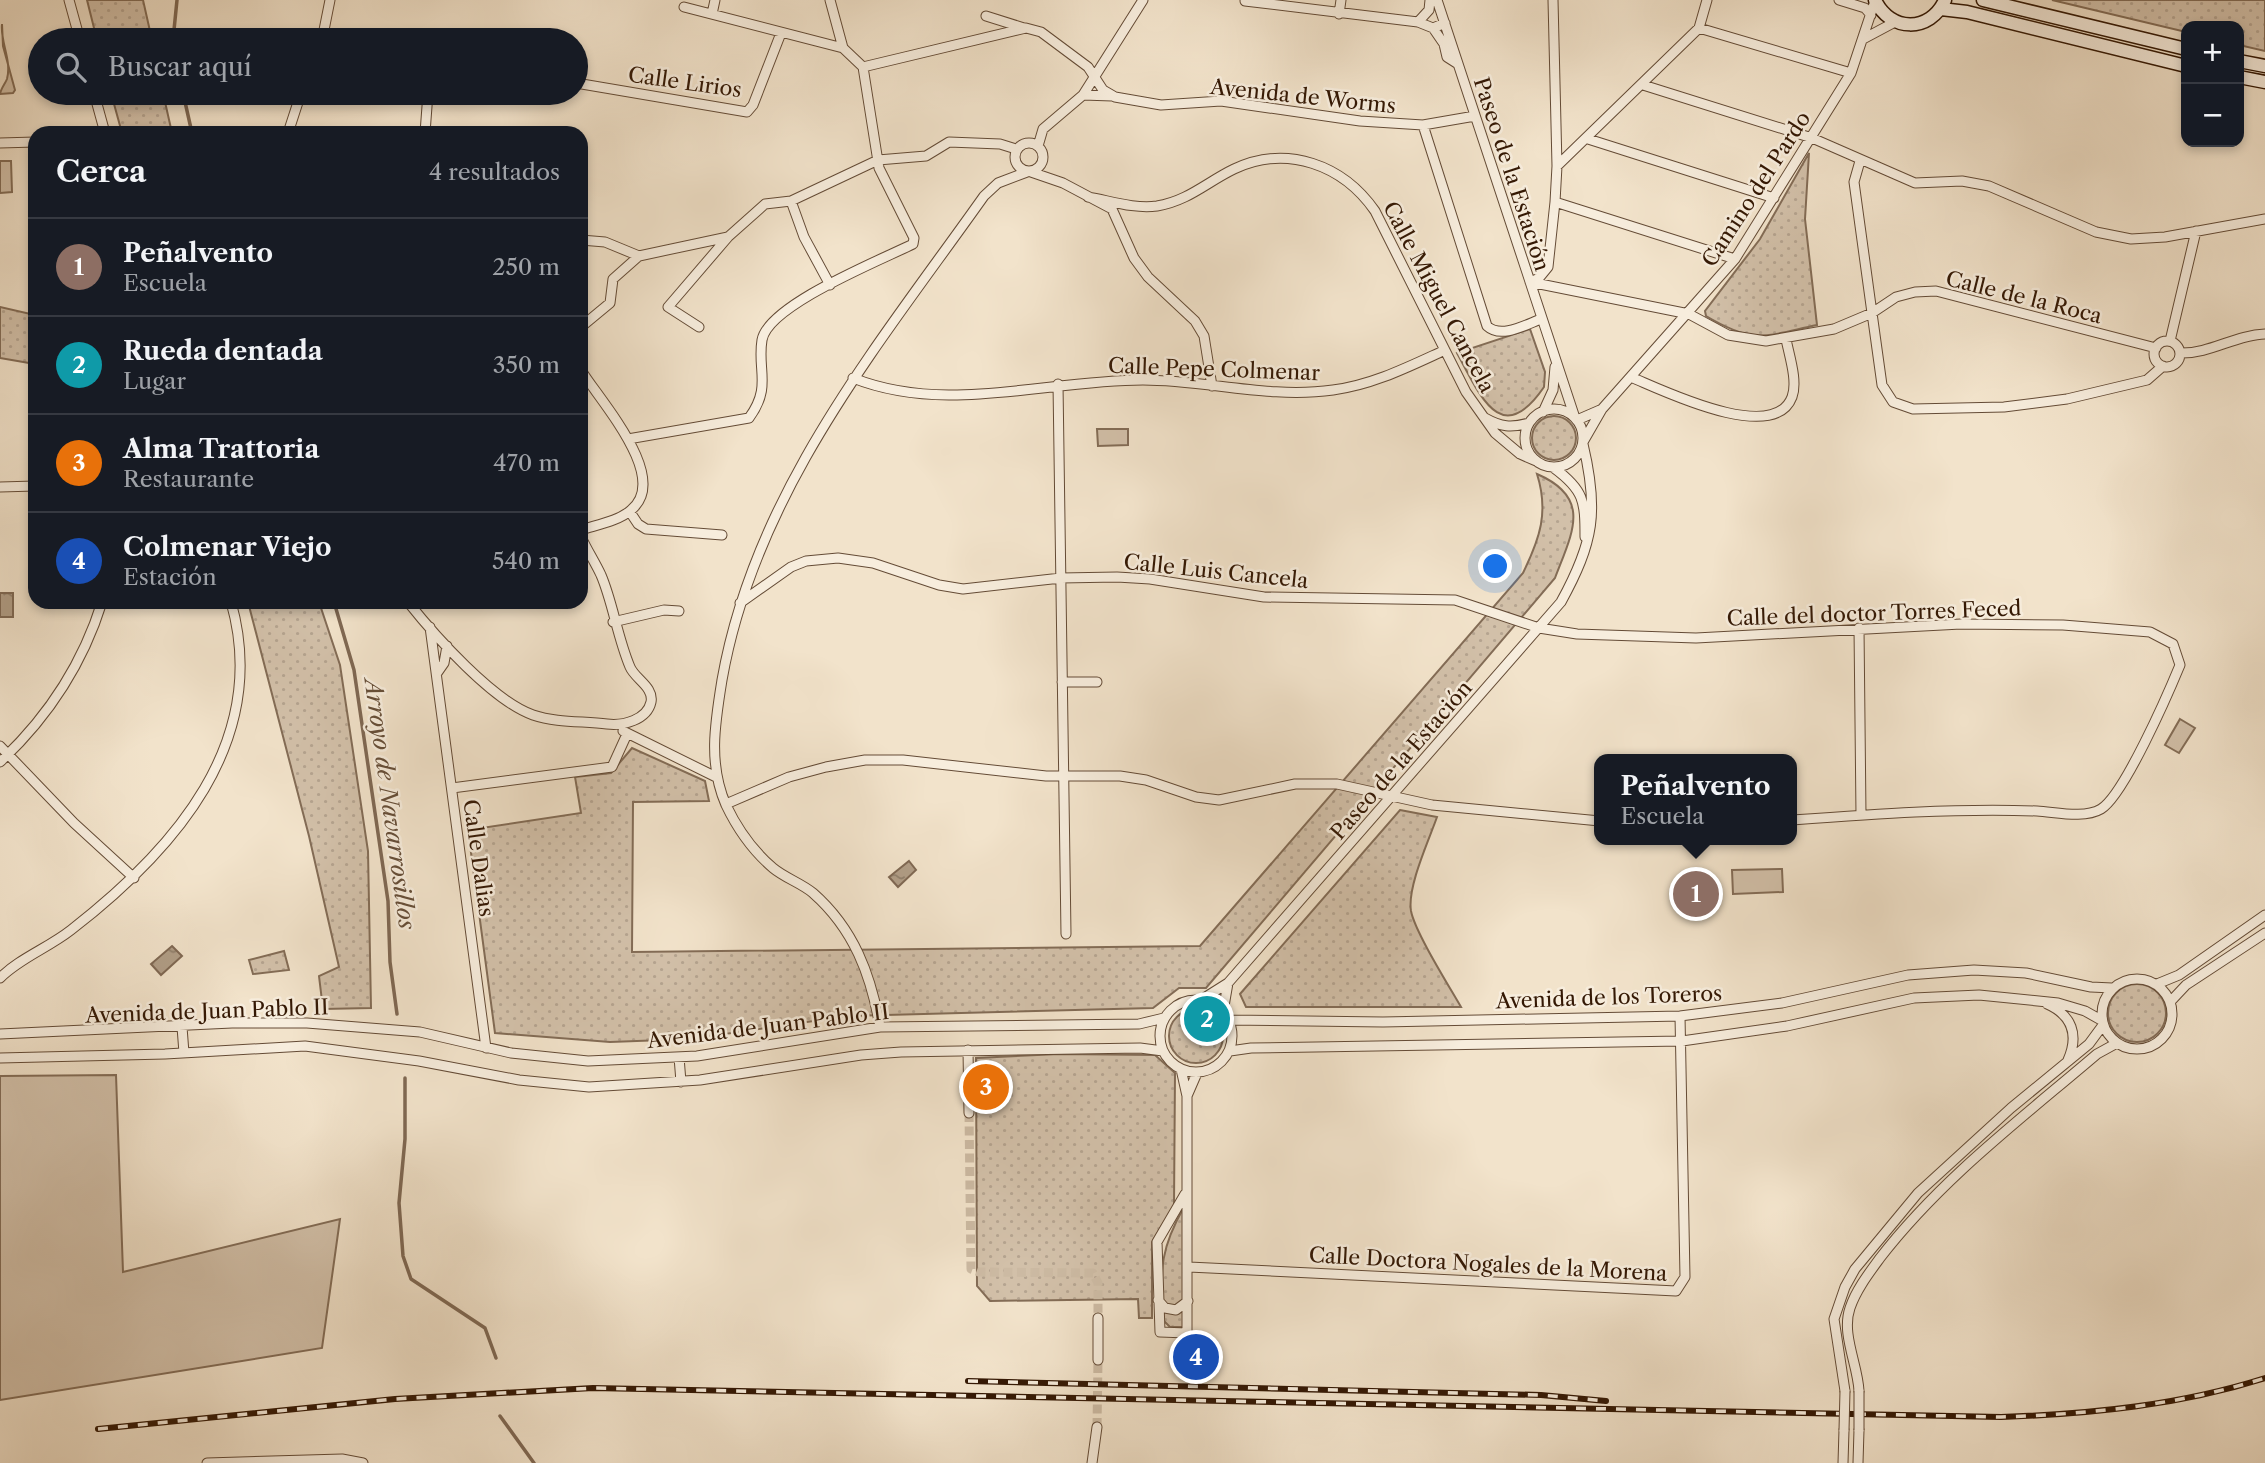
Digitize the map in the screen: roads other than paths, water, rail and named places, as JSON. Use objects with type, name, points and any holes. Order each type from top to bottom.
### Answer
[{"type":"main road","points":[[1875,0],[1879,10],[1895,22],[1920,24],[1943,5],[2181,65]]},
{"type":"main road","points":[[1983,0],[2181,48]]},
{"type":"main road","points":[[2244,62],[2265,66]]},
{"type":"main road","points":[[2244,78],[2265,82]]},
{"type":"street","points":[[69,0],[77,28]]},
{"type":"street","points":[[325,28],[330,0]]},
{"type":"street","points":[[712,14],[715,0]]},
{"type":"street","points":[[830,0],[843,48]]},
{"type":"street","points":[[998,183],[1040,166],[1043,129],[1083,95],[1143,0]]},
{"type":"street","points":[[1244,0],[1339,14],[1445,23]]},
{"type":"street","points":[[1339,14],[1341,0]]},
{"type":"street","points":[[1421,20],[1430,0]]},
{"type":"street","name":"Paseo de la Estación","points":[[1437,0],[1576,419]]},
{"type":"street","points":[[1530,282],[1539,278],[1548,267],[1555,202],[1557,166],[1553,0]]},
{"type":"street","points":[[1557,166],[1588,139],[1699,28],[1707,0]]},
{"type":"street","points":[[1839,0],[1865,8],[1871,15]]},
{"type":"street","name":"Camino del Pardo","points":[[1583,443],[1602,410],[1633,378],[1735,259],[1850,73],[1865,38],[1875,0]]},
{"type":"street","points":[[628,439],[749,418],[764,379],[762,339],[777,316],[795,302],[913,244],[914,238],[877,160],[863,67],[843,48],[684,7]]},
{"type":"street","points":[[986,16],[1041,32],[1088,67],[1103,90],[1115,97]]},
{"type":"street","points":[[1421,20],[1433,28],[1444,44],[1447,57],[1458,64]]},
{"type":"street","points":[[1865,38],[1895,22]]},
{"type":"street","points":[[1433,28],[1445,23]]},
{"type":"street","points":[[863,67],[1026,28]]},
{"type":"street","points":[[1699,28],[1850,73]]},
{"type":"street","name":"Calle Lirios","points":[[588,85],[747,111],[754,105],[781,33]]},
{"type":"street","points":[[1643,85],[1812,138],[1915,183],[1962,181],[1989,186],[2096,232],[2132,239],[2265,219]]},
{"type":"street","name":"Avenida de Worms","points":[[1083,95],[1161,105],[1221,101],[1360,121],[1423,125],[1475,116]]},
{"type":"street","points":[[97,105],[103,126]]},
{"type":"street","points":[[290,126],[297,105]]},
{"type":"street","points":[[426,126],[427,105]]},
{"type":"street","points":[[1423,125],[1487,327],[1493,332],[1501,333],[1541,319]]},
{"type":"street","points":[[1588,139],[1773,198]]},
{"type":"street","points":[[0,143],[28,142]]},
{"type":"street","points":[[699,327],[668,307],[728,237],[765,204],[791,201],[877,160],[926,156],[949,142],[1000,145],[1016,149],[1027,143],[1040,151]]},
{"type":"street","points":[[880,1027],[871,981],[854,943],[837,916],[811,891],[774,869],[750,845],[726,804],[716,777],[714,755],[726,658],[751,572],[784,494],[816,436],[853,378],[984,195],[998,183],[1014,160],[1016,149]]},
{"type":"street","name":"Calle Miguel Cancela","points":[[1040,151],[1049,169],[1063,183]]},
{"type":"street","name":"Calle Miguel Cancela","points":[[1088,197],[1131,207],[1177,201],[1202,190],[1230,171],[1262,159],[1287,158],[1321,165],[1350,182],[1375,211],[1443,351],[1483,417],[1495,433],[1520,454],[1536,461]]},
{"type":"street","points":[[1014,160],[1018,168],[1029,172]]},
{"type":"street","points":[[1860,161],[1854,182],[1882,385],[1893,402],[1913,409],[2004,407],[2067,400],[2147,380],[2163,366],[2175,364],[2180,353],[2177,345],[2170,341],[2161,342],[2156,348],[2156,360],[2163,366]]},
{"type":"street","name":"Calle Miguel Cancela","points":[[1029,172],[1063,183],[1112,209],[1119,220]]},
{"type":"street","points":[[791,201],[804,237],[830,285]]},
{"type":"street","points":[[1555,202],[1735,259]]},
{"type":"street","points":[[1131,207],[1119,220],[1134,258],[1149,278],[1187,313],[1203,336],[1212,386]]},
{"type":"street","points":[[2170,341],[2196,231]]},
{"type":"street","points":[[588,322],[610,303],[613,279],[639,256],[728,237]]},
{"type":"street","points":[[588,241],[605,242],[639,256]]},
{"type":"street","name":"Calle de la Roca","points":[[1530,282],[1689,314],[1728,335],[1748,341],[1786,339],[1834,329],[1872,313],[1896,297],[1915,292],[1936,291],[2156,348]]},
{"type":"street","points":[[2180,353],[2199,354],[2243,335],[2265,334]]},
{"type":"street","points":[[1633,378],[1704,407],[1730,414],[1762,415],[1787,406],[1793,396],[1786,339]]},
{"type":"street","name":"Calle Pepe Colmenar","points":[[853,378],[880,388],[935,396],[1058,384],[1144,380],[1286,393],[1338,389],[1396,372],[1443,351]]},
{"type":"street","name":"Paseo de la Estación","points":[[1543,412],[1553,390],[1555,358]]},
{"type":"street","points":[[588,380],[628,439],[643,470],[644,482],[640,497],[630,512],[588,527]]},
{"type":"street","points":[[1058,384],[1066,934]]},
{"type":"street","points":[[1557,410],[1576,419],[1583,443],[1572,461],[1554,468],[1536,461],[1525,439],[1529,424],[1543,412],[1557,410]]},
{"type":"street","name":"Camino del Pardo","points":[[1576,419],[1602,410]]},
{"type":"street","name":"Calle Miguel Cancela","points":[[1483,417],[1500,426],[1529,424]]},
{"type":"street","name":"Paseo de la Estación","points":[[1201,1000],[1228,983],[1561,602],[1577,573],[1594,518],[1591,479],[1583,443]]},
{"type":"street","name":"Paseo de la Estación","points":[[1554,468],[1573,482],[1583,497],[1585,550]]},
{"type":"street","points":[[0,487],[28,486]]},
{"type":"street","points":[[630,512],[638,524],[646,529],[722,535]]},
{"type":"street","points":[[414,609],[494,693],[533,715],[617,725],[638,719],[647,711],[651,701],[650,692],[632,672],[613,622],[602,577],[588,550]]},
{"type":"street","name":"Calle Luis Cancela","points":[[740,603],[769,581],[806,561],[838,558],[873,563],[939,585],[963,589],[1061,578],[1150,579],[1286,599],[1455,600],[1539,628]]},
{"type":"street","points":[[751,572],[759,580],[769,581]]},
{"type":"street","points":[[0,762],[27,737],[77,664],[90,638],[100,609]]},
{"type":"street","points":[[0,978],[66,934],[134,878],[197,802],[222,753],[238,700],[240,658],[232,609]]},
{"type":"street","points":[[613,622],[664,610],[679,611]]},
{"type":"street","name":"Calle del doctor Torres Feced","points":[[1539,628],[1577,634],[1696,638],[1961,624],[2063,625],[2150,632],[2173,644],[2180,665],[2114,797],[2098,811],[2078,813],[1997,809],[1797,820]]},
{"type":"street","name":"Calle Dalias","points":[[430,627],[486,1048]]},
{"type":"street","points":[[1859,628],[1861,815]]},
{"type":"street","points":[[434,652],[445,644]]},
{"type":"street","points":[[437,673],[444,663],[445,644]]},
{"type":"street","points":[[444,663],[459,658]]},
{"type":"street","points":[[1062,682],[1097,682]]},
{"type":"street","points":[[617,725],[627,734],[716,777]]},
{"type":"street","points":[[452,788],[612,767],[627,734]]},
{"type":"street","points":[[0,746],[74,823],[134,878]]},
{"type":"street","points":[[693,765],[701,764],[714,755]]},
{"type":"street","points":[[726,804],[789,777],[865,760],[903,760],[984,771],[1133,778],[1196,797],[1219,800],[1295,784],[1321,783],[1432,805],[1594,820]]},
{"type":"street","points":[[2157,984],[2179,975],[2265,915]]},
{"type":"street","points":[[2170,1002],[2186,985],[2265,933]]},
{"type":"street","name":"Avenida de los Toreros","points":[[1229,1020],[1370,1022],[1680,1016],[1782,1003],[1909,975],[1974,970],[2026,973],[2091,987],[2112,988]]},
{"type":"street","points":[[1843,1463],[1845,1391],[1834,1320],[1841,1295],[1855,1269],[1918,1193],[2011,1108],[2089,1045],[2102,1022],[2103,1003],[2112,988],[2129,979],[2139,978],[2157,984],[2170,1002],[2169,1029],[2156,1044],[2137,1049],[2117,1044],[2097,1054],[1975,1157],[1897,1236],[1867,1276],[1850,1307],[1847,1321],[1858,1367],[1858,1463]]},
{"type":"street","points":[[1223,1012],[1228,983]]},
{"type":"street","name":"Avenida de los Toreros","points":[[1230,1051],[1251,1048],[1682,1041],[1787,1026],[1914,998],[1979,995],[2036,999],[2085,1010],[2102,1022]]},
{"type":"street","points":[[2036,999],[2061,1011],[2070,1023],[2074,1044],[2067,1064]]},
{"type":"street","points":[[1201,1000],[1223,1012],[1229,1020],[1233,1039],[1230,1051],[1220,1064],[1197,1073],[1181,1069],[1163,1051],[1160,1038],[1164,1018],[1180,1004],[1201,1000]]},
{"type":"street","name":"Calle Doctora Nogales de la Morena","points":[[1189,1267],[1676,1291],[1685,1277],[1680,1016]]},
{"type":"street","name":"Avenida de Juan Pablo II","points":[[0,1034],[279,1022],[346,1025],[420,1032],[486,1048],[588,1061],[679,1057],[880,1027],[1139,1024],[1164,1018]]},
{"type":"street","points":[[2102,1022],[2117,1044]]},
{"type":"street","points":[[182,1027],[184,1053]]},
{"type":"street","name":"Avenida de Juan Pablo II","points":[[0,1058],[184,1053],[304,1046],[419,1061],[519,1080],[589,1087],[681,1082],[861,1055],[968,1050],[1140,1048],[1163,1051]]},
{"type":"street","points":[[968,1050],[969,1113]]},
{"type":"street","points":[[679,1057],[681,1082]]},
{"type":"street","points":[[1181,1069],[1186,1096],[1185,1194],[1188,1205],[1189,1267],[1187,1333],[1160,1332],[1157,1242],[1185,1194]]},
{"type":"street","points":[[1186,1096],[1197,1073]]},
{"type":"street","points":[[1157,1300],[1165,1308],[1176,1310],[1188,1301]]},
{"type":"street","points":[[1098,1318],[1098,1360]]},
{"type":"street","points":[[1092,1463],[1097,1427]]},
{"type":"street","points":[[206,1463],[342,1459],[363,1463]]},
{"type":"water","points":[[0,593],[13,593],[13,617],[0,617]]},
{"type":"water","points":[[909,861],[916,870],[898,887],[889,877]]},
{"type":"water","points":[[172,946],[182,956],[161,975],[151,964]]},
{"type":"waterway","name":"Arroyo de Navarrosillos","points":[[174,28],[177,0]]},
{"type":"waterway","name":"Arroyo de Navarrosillos","points":[[186,105],[190,126]]},
{"type":"waterway","name":"Arroyo de Navarrosillos","points":[[336,609],[354,670],[388,901],[390,962],[397,1014]]},
{"type":"waterway","name":"Arroyo de Navarrosillos","points":[[405,1078],[405,1139],[399,1203],[403,1256],[411,1279],[485,1328],[496,1358]]},
{"type":"waterway","name":"Arroyo de Navarrosillos","points":[[500,1416],[534,1463]]},
{"type":"tunnel","points":[[969,1113],[971,1269],[979,1272],[1093,1273],[1098,1283],[1098,1318]]},
{"type":"tunnel","points":[[1097,1427],[1098,1360]]},
{"type":"railway","points":[[98,1429],[395,1399],[593,1388],[2001,1417],[2135,1406],[2201,1395],[2265,1378]]},
{"type":"railway","points":[[968,1381],[1541,1395],[1606,1401]]},
{"type":"place","name":"Peñalvento","points":[[1696,894]]},
{"type":"place","name":"Rueda dentada","points":[[1207,1019]]},
{"type":"place","name":"Alma Trattoria","points":[[986,1087]]},
{"type":"place","name":"Colmenar Viejo","points":[[1196,1357]]}]
